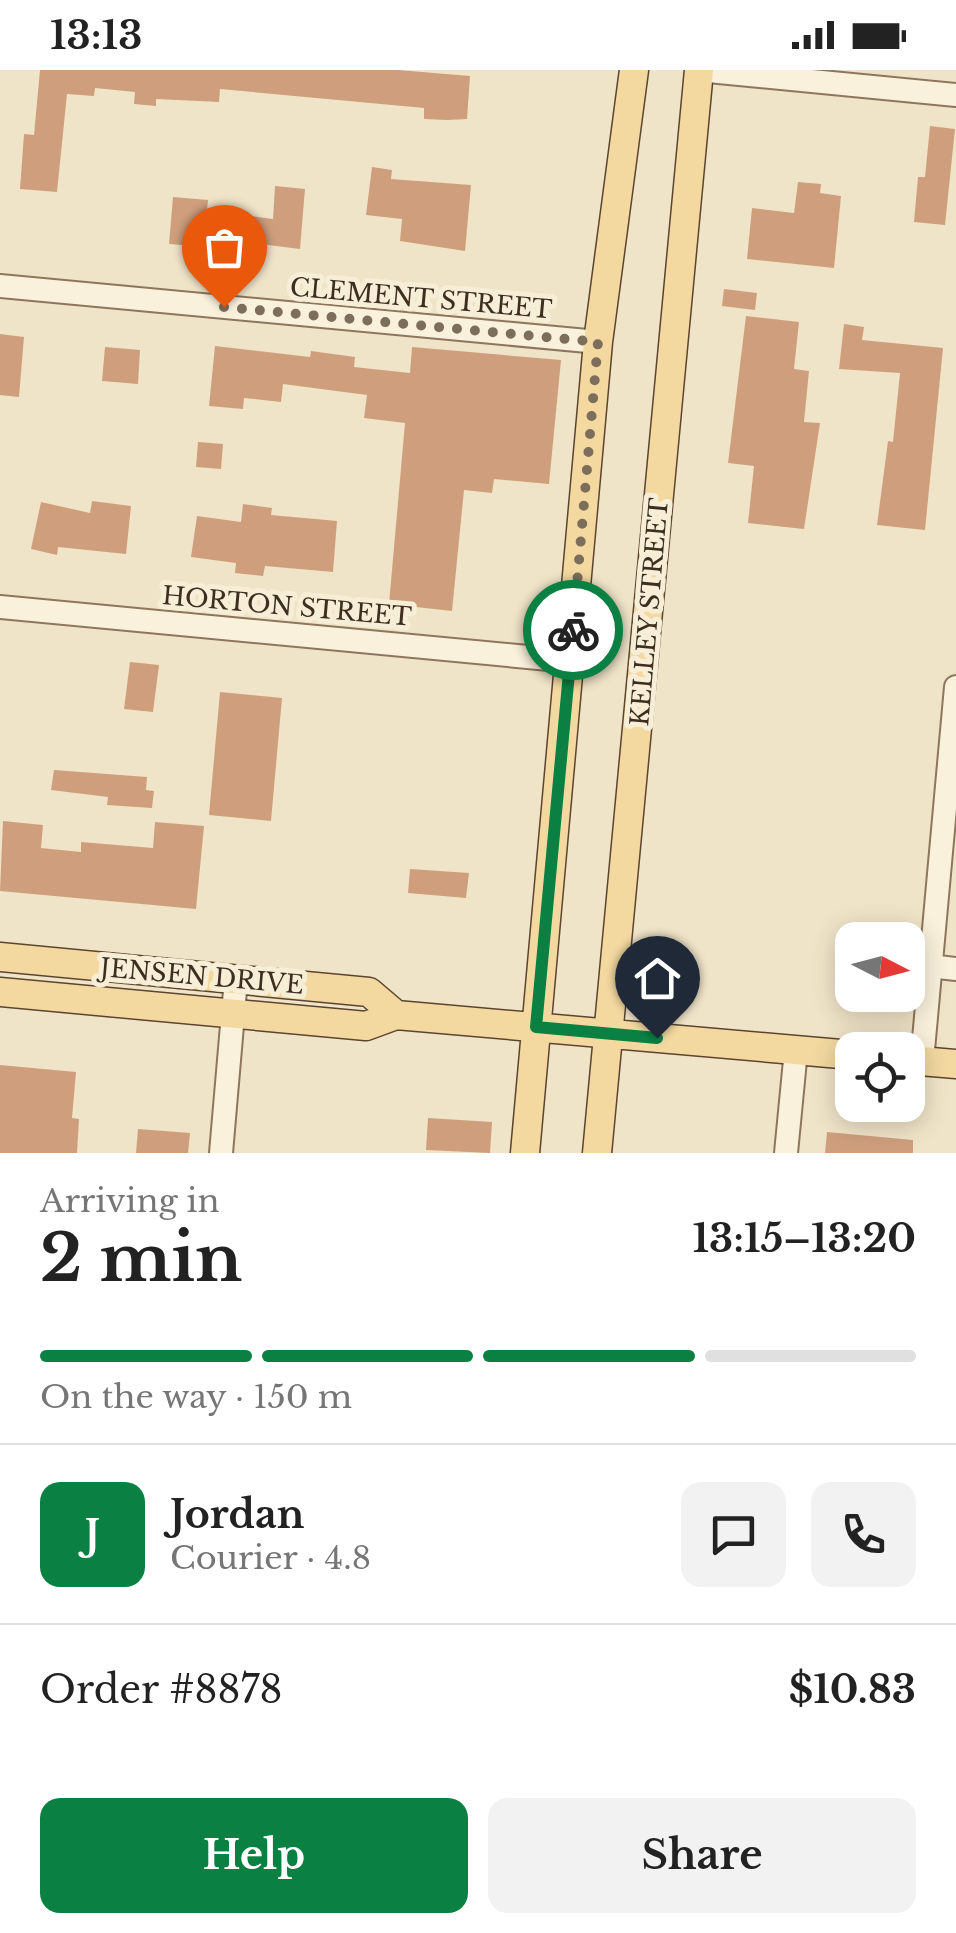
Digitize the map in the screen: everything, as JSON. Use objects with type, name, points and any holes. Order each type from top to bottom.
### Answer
[{"type":"main road","points":[[525,1153],[598,342],[634,70]]},
{"type":"main road","name":"KELLEY STREET","points":[[597,1153],[699,70]]},
{"type":"main road","name":"JENSEN DRIVE","points":[[0,957],[370,992],[396,1015]]},
{"type":"main road","name":"JENSEN DRIVE","points":[[0,992],[366,1026],[396,1015],[835,1053]]},
{"type":"main road","points":[[925,1062],[956,1064]]},
{"type":"street","points":[[699,70],[956,96]]},
{"type":"street","name":"CLEMENT STREET","points":[[0,286],[598,342]]},
{"type":"street","name":"HORTON STREET","points":[[0,607],[570,661]]},
{"type":"street","points":[[920,1032],[946,901],[956,687]]},
{"type":"street","points":[[930,966],[956,969]]},
{"type":"street","points":[[221,1153],[236,980]]},
{"type":"street","points":[[786,1153],[796,1050]]},
{"type":"building","points":[[40,70],[398,70],[470,76],[467,119],[447,120],[424,119],[424,108],[220,89],[219,102],[156,99],[156,106],[134,104],[135,92],[95,88],[94,96],[67,94],[57,192],[20,189],[24,134],[34,135]]},
{"type":"building","points":[[930,126],[955,129],[945,225],[914,222],[918,177],[925,177]]},
{"type":"building","points":[[372,167],[392,170],[391,179],[471,185],[465,251],[400,241],[402,219],[366,215]]},
{"type":"building","points":[[798,182],[821,184],[820,193],[841,196],[834,268],[747,259],[752,208],[794,213]]},
{"type":"building","points":[[275,186],[305,189],[300,249],[196,236],[195,246],[169,244],[173,197],[208,200],[207,210],[273,219]]},
{"type":"building","points":[[724,289],[757,293],[755,310],[722,306]]},
{"type":"building","points":[[746,316],[799,322],[794,369],[809,371],[804,422],[820,423],[804,529],[748,523],[754,466],[728,463]]},
{"type":"building","points":[[844,324],[864,327],[862,340],[943,348],[925,530],[877,525],[888,441],[893,442],[900,373],[839,369]]},
{"type":"building","points":[[0,334],[24,337],[19,397],[0,395]]},
{"type":"building","points":[[215,346],[310,357],[311,351],[355,357],[354,367],[410,373],[412,347],[561,360],[549,484],[494,479],[492,493],[464,490],[452,611],[389,604],[405,423],[364,418],[367,395],[283,384],[281,402],[244,398],[243,409],[209,406]]},
{"type":"building","points":[[105,347],[140,350],[138,384],[102,381]]},
{"type":"building","points":[[198,442],[223,444],[221,469],[196,467]]},
{"type":"building","points":[[92,501],[131,506],[126,554],[58,547],[57,555],[31,549],[41,502],[90,513]]},
{"type":"building","points":[[243,504],[272,508],[271,515],[337,521],[333,572],[265,566],[263,576],[235,573],[236,563],[191,557],[197,516],[241,522]]},
{"type":"building","points":[[130,662],[159,665],[153,712],[124,709]]},
{"type":"building","points":[[220,692],[282,698],[271,821],[209,815]]},
{"type":"building","points":[[54,770],[147,777],[146,790],[154,791],[152,808],[107,805],[108,797],[51,790]]},
{"type":"building","points":[[3,821],[43,825],[41,848],[81,852],[81,842],[153,848],[155,822],[204,826],[196,909],[0,891]]},
{"type":"building","points":[[410,869],[469,873],[466,898],[408,893]]},
{"type":"building","points":[[0,1065],[76,1072],[72,1118],[79,1119],[77,1153],[0,1153]]},
{"type":"building","points":[[428,1118],[492,1122],[490,1153],[426,1150]]},
{"type":"building","points":[[138,1129],[190,1133],[188,1153],[136,1153]]},
{"type":"building","points":[[827,1132],[913,1140],[913,1153],[825,1153]]},
{"type":"way so far","points":[[224,307],[598,342],[573,630]]},
{"type":"route","points":[[573,630],[536,1027],[657,1038]]}]
